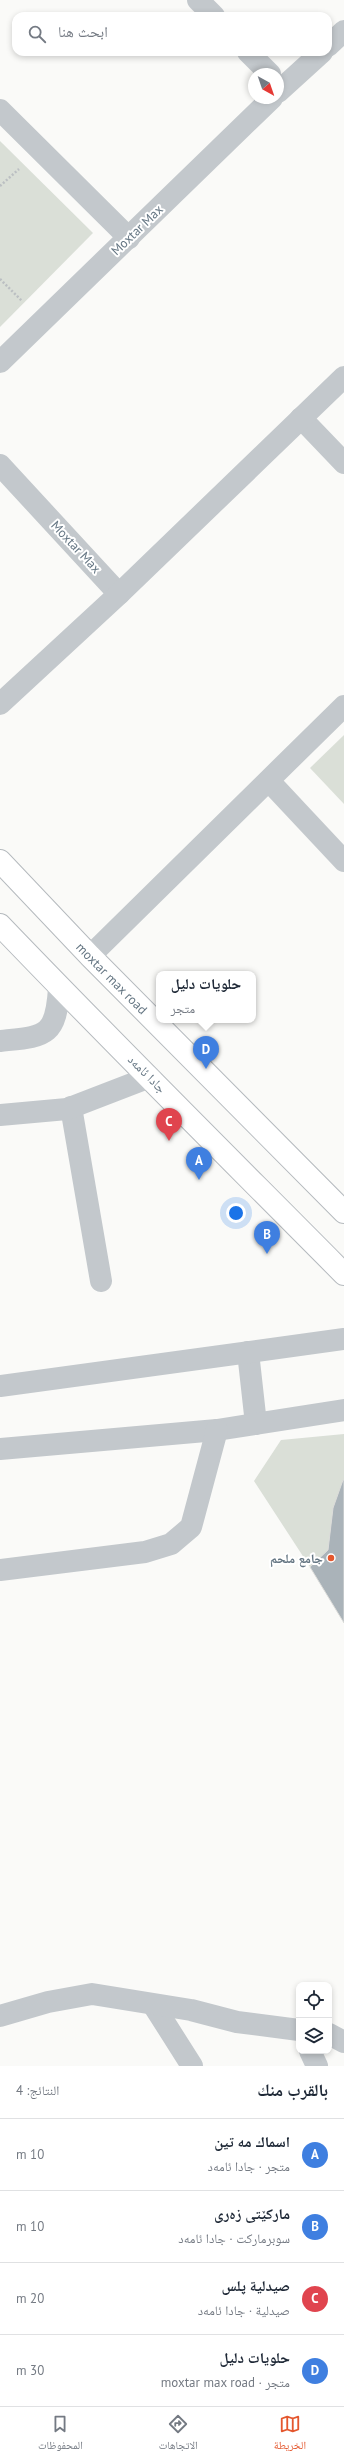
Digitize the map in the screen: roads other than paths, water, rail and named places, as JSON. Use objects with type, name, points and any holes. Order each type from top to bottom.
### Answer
[{"type":"main road","name":"moxtar max road","points":[[0,861],[90,956],[156,1023]]},
{"type":"main road","name":"جادا ئامەد","points":[[0,925],[59,988],[150,1077],[344,1274]]},
{"type":"main road","name":"moxtar max road","points":[[156,1023],[344,1212]]},
{"type":"street","points":[[198,0],[210,12]]},
{"type":"street","points":[[332,42],[344,32]]},
{"type":"street","points":[[251,56],[261,68]]},
{"type":"street","name":"Moxtar Max","points":[[284,81],[317,56]]},
{"type":"street","name":"Moxtar Max","points":[[0,362],[129,238],[259,104]]},
{"type":"street","points":[[0,110],[129,238]]},
{"type":"street","points":[[0,704],[119,594],[344,377]]},
{"type":"street","points":[[301,418],[344,463]]},
{"type":"street","name":"Moxtar Max","points":[[0,465],[119,594]]},
{"type":"street","points":[[90,956],[344,706]]},
{"type":"street","points":[[269,781],[344,861]]},
{"type":"street","points":[[0,1041],[40,1036],[52,1024],[58,1009],[59,988]]},
{"type":"street","points":[[0,1115],[71,1107],[150,1077]]},
{"type":"street","points":[[71,1107],[101,1281]]},
{"type":"street","points":[[0,1386],[344,1339]]},
{"type":"street","points":[[248,1352],[256,1424]]},
{"type":"street","points":[[0,1449],[217,1430],[344,1410]]},
{"type":"street","points":[[0,1570],[145,1552],[171,1544],[191,1527],[217,1430]]},
{"type":"street","points":[[0,2016],[48,2002],[92,1994],[154,2006],[191,2010],[237,2022],[296,2030]]},
{"type":"street","points":[[154,2006],[192,2066]]},
{"type":"street","points":[[332,2031],[344,2025]]},
{"type":"street","points":[[332,2035],[344,2042]]},
{"type":"street","points":[[311,2054],[317,2066]]},
{"type":"place","name":"حلويات دليل","points":[[206,1069]]},
{"type":"place","name":"صيدلية پلس","points":[[169,1141]]},
{"type":"place","name":"اسماك مه تين","points":[[199,1180]]},
{"type":"place","name":"مارکێتی زەری","points":[[267,1254]]},
{"type":"place","name":"جامع ملحم","points":[[331,1558]]}]
